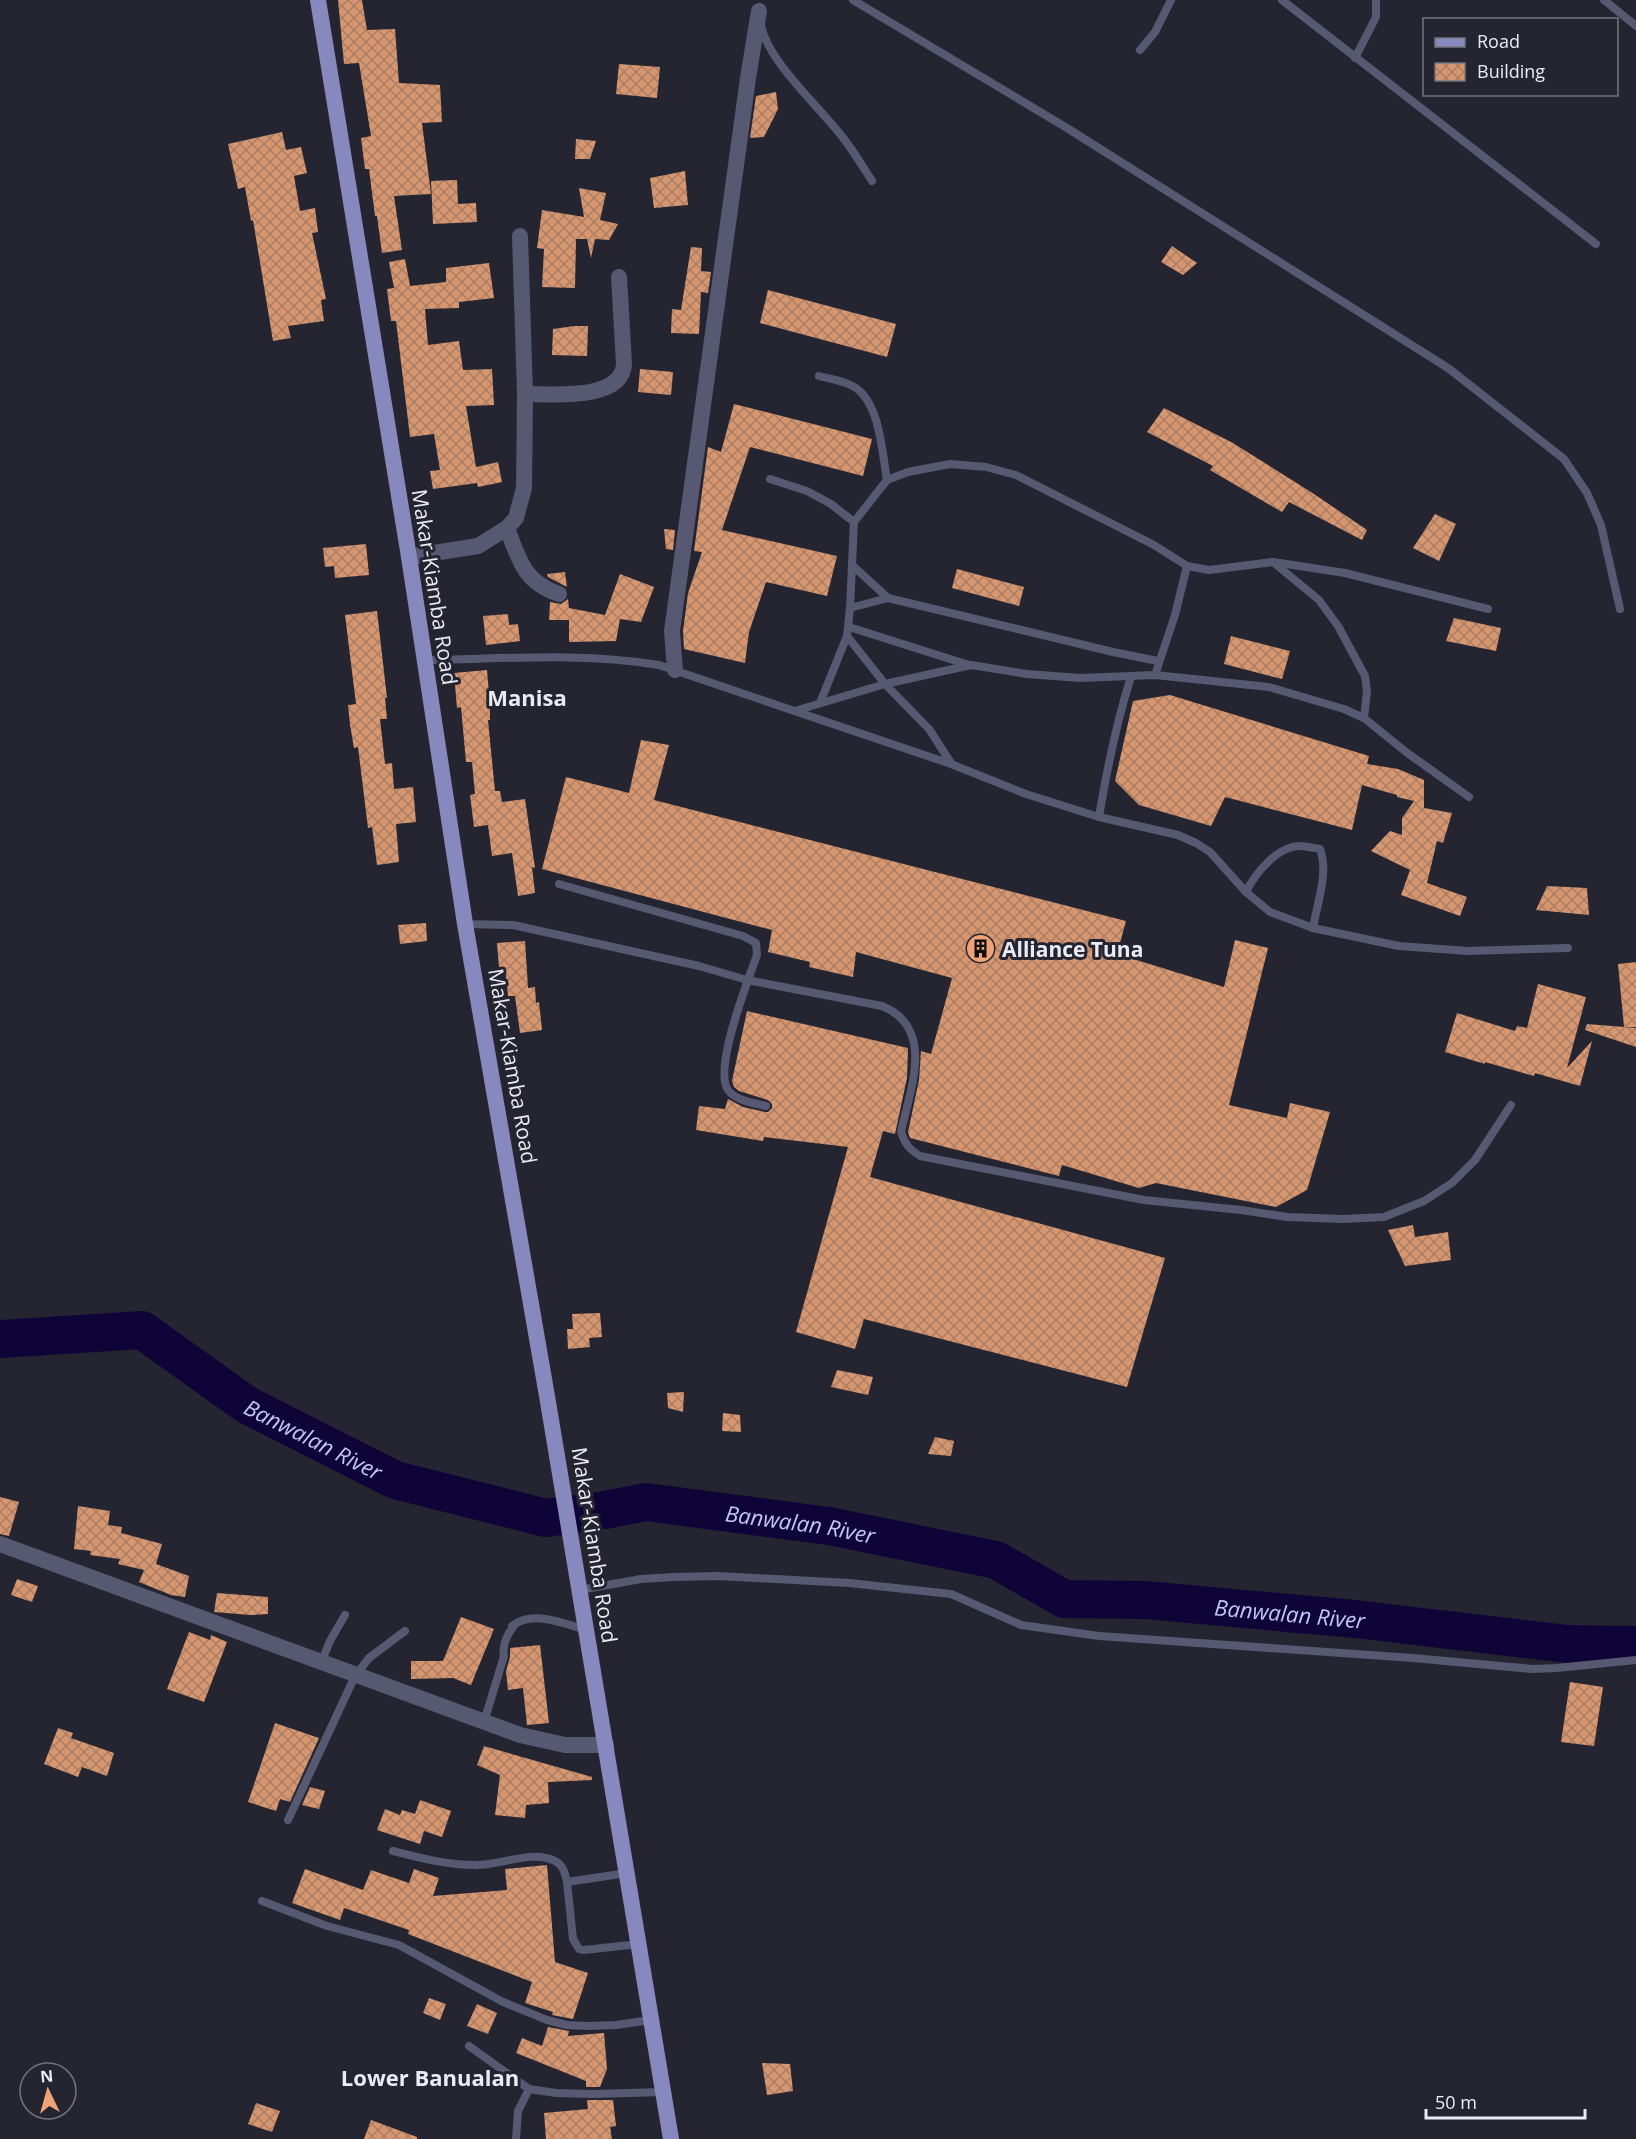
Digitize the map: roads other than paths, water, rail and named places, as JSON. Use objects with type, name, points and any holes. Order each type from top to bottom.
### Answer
[{"type":"main road","name":"Makar-Kiamba Road","points":[[318,0],[409,557],[465,924],[579,1583],[671,2139]]},
{"type":"street","points":[[675,670],[672,631],[741,125],[760,6]]},
{"type":"street","points":[[409,557],[478,546],[507,528],[516,518],[524,488],[525,394],[520,237]]},
{"type":"street","points":[[525,394],[596,391],[612,386],[619,380],[624,373],[619,277]]},
{"type":"street","points":[[507,528],[526,573],[544,589],[559,594]]},
{"type":"street","points":[[0,1544],[520,1736],[565,1745],[606,1745]]},
{"type":"lane","points":[[853,0],[1067,128],[1448,368],[1564,459],[1587,493],[1601,525],[1620,609]]},
{"type":"lane","points":[[1140,50],[1155,32],[1171,0]]},
{"type":"lane","points":[[1355,58],[1376,17],[1376,0]]},
{"type":"lane","points":[[1604,0],[1636,26]]},
{"type":"lane","points":[[1284,1],[1596,244]]},
{"type":"lane","points":[[760,6],[762,32],[774,56],[844,138],[872,181]]},
{"type":"lane","points":[[819,376],[854,386],[868,399],[875,418],[887,480]]},
{"type":"lane","points":[[820,703],[848,632],[854,522],[887,480],[908,472],[950,464],[986,467],[1016,476],[1154,546],[1187,566],[1209,570],[1273,562],[1389,582],[1488,609]]},
{"type":"lane","points":[[770,479],[807,490],[831,504],[854,522]]},
{"type":"lane","points":[[1273,562],[1319,600],[1338,626],[1365,676],[1367,691],[1364,718]]},
{"type":"lane","points":[[852,565],[888,598]]},
{"type":"lane","points":[[1155,675],[1175,615],[1187,566]]},
{"type":"lane","points":[[850,608],[888,598],[1158,661]]},
{"type":"lane","points":[[848,632],[971,665],[1027,674],[1080,678],[1155,675],[1269,687],[1344,709],[1364,718],[1406,752],[1469,797]]},
{"type":"lane","points":[[848,632],[885,684],[928,729],[951,764]]},
{"type":"lane","points":[[425,660],[621,659],[659,665],[951,764],[1026,794],[1099,817],[1178,835],[1196,843],[1222,864],[1246,892],[1270,912],[1313,928],[1399,946],[1468,951],[1568,948]]},
{"type":"lane","points":[[797,710],[885,684],[971,665]]},
{"type":"lane","points":[[1099,817],[1106,771],[1131,677]]},
{"type":"lane","points":[[1246,892],[1253,878],[1280,853],[1298,846],[1320,849],[1324,859],[1324,873],[1313,928]]},
{"type":"lane","points":[[559,884],[753,940],[758,950],[728,1044],[723,1072],[724,1082],[734,1097],[766,1106]]},
{"type":"lane","points":[[465,924],[513,925],[699,966],[747,980],[882,1006],[903,1018],[914,1038],[916,1056],[901,1132],[909,1149],[920,1156],[1144,1200],[1287,1217],[1342,1219],[1384,1217],[1424,1201],[1452,1184],[1475,1160],[1511,1105]]},
{"type":"lane","points":[[579,1583],[674,1576],[849,1583],[951,1594],[1021,1625],[1099,1636],[1413,1658],[1533,1669],[1636,1660]]},
{"type":"lane","points":[[321,1663],[345,1615]]},
{"type":"lane","points":[[484,1722],[512,1626],[526,1618],[544,1619],[586,1630]]},
{"type":"lane","points":[[288,1820],[355,1676],[369,1658],[405,1631]]},
{"type":"lane","points":[[393,1851],[449,1864],[479,1866],[526,1858],[542,1857],[554,1860],[565,1870],[573,1939],[579,1949],[639,1944]]},
{"type":"lane","points":[[567,1882],[627,1873]]},
{"type":"lane","points":[[262,1901],[327,1926],[399,1945],[502,2002],[548,2020],[567,2025],[589,2026],[651,2020]]},
{"type":"lane","points":[[469,2046],[529,2089],[556,2093],[593,2094],[663,2092]]},
{"type":"lane","points":[[516,2139],[518,2111],[529,2089]]},
{"type":"waterway","name":"Banwalan River","points":[[0,1339],[142,1330],[247,1405],[395,1480],[546,1518],[646,1502],[829,1526],[996,1560],[1064,1599],[1145,1600],[1355,1619],[1568,1644],[1636,1645]]},
{"type":"place","name":"Alliance Tuna","points":[[981,949]]},
{"type":"district","name":"Manisa","points":[[527,697]]},
{"type":"district","name":"Lower Banualan","points":[[430,2077]]}]
